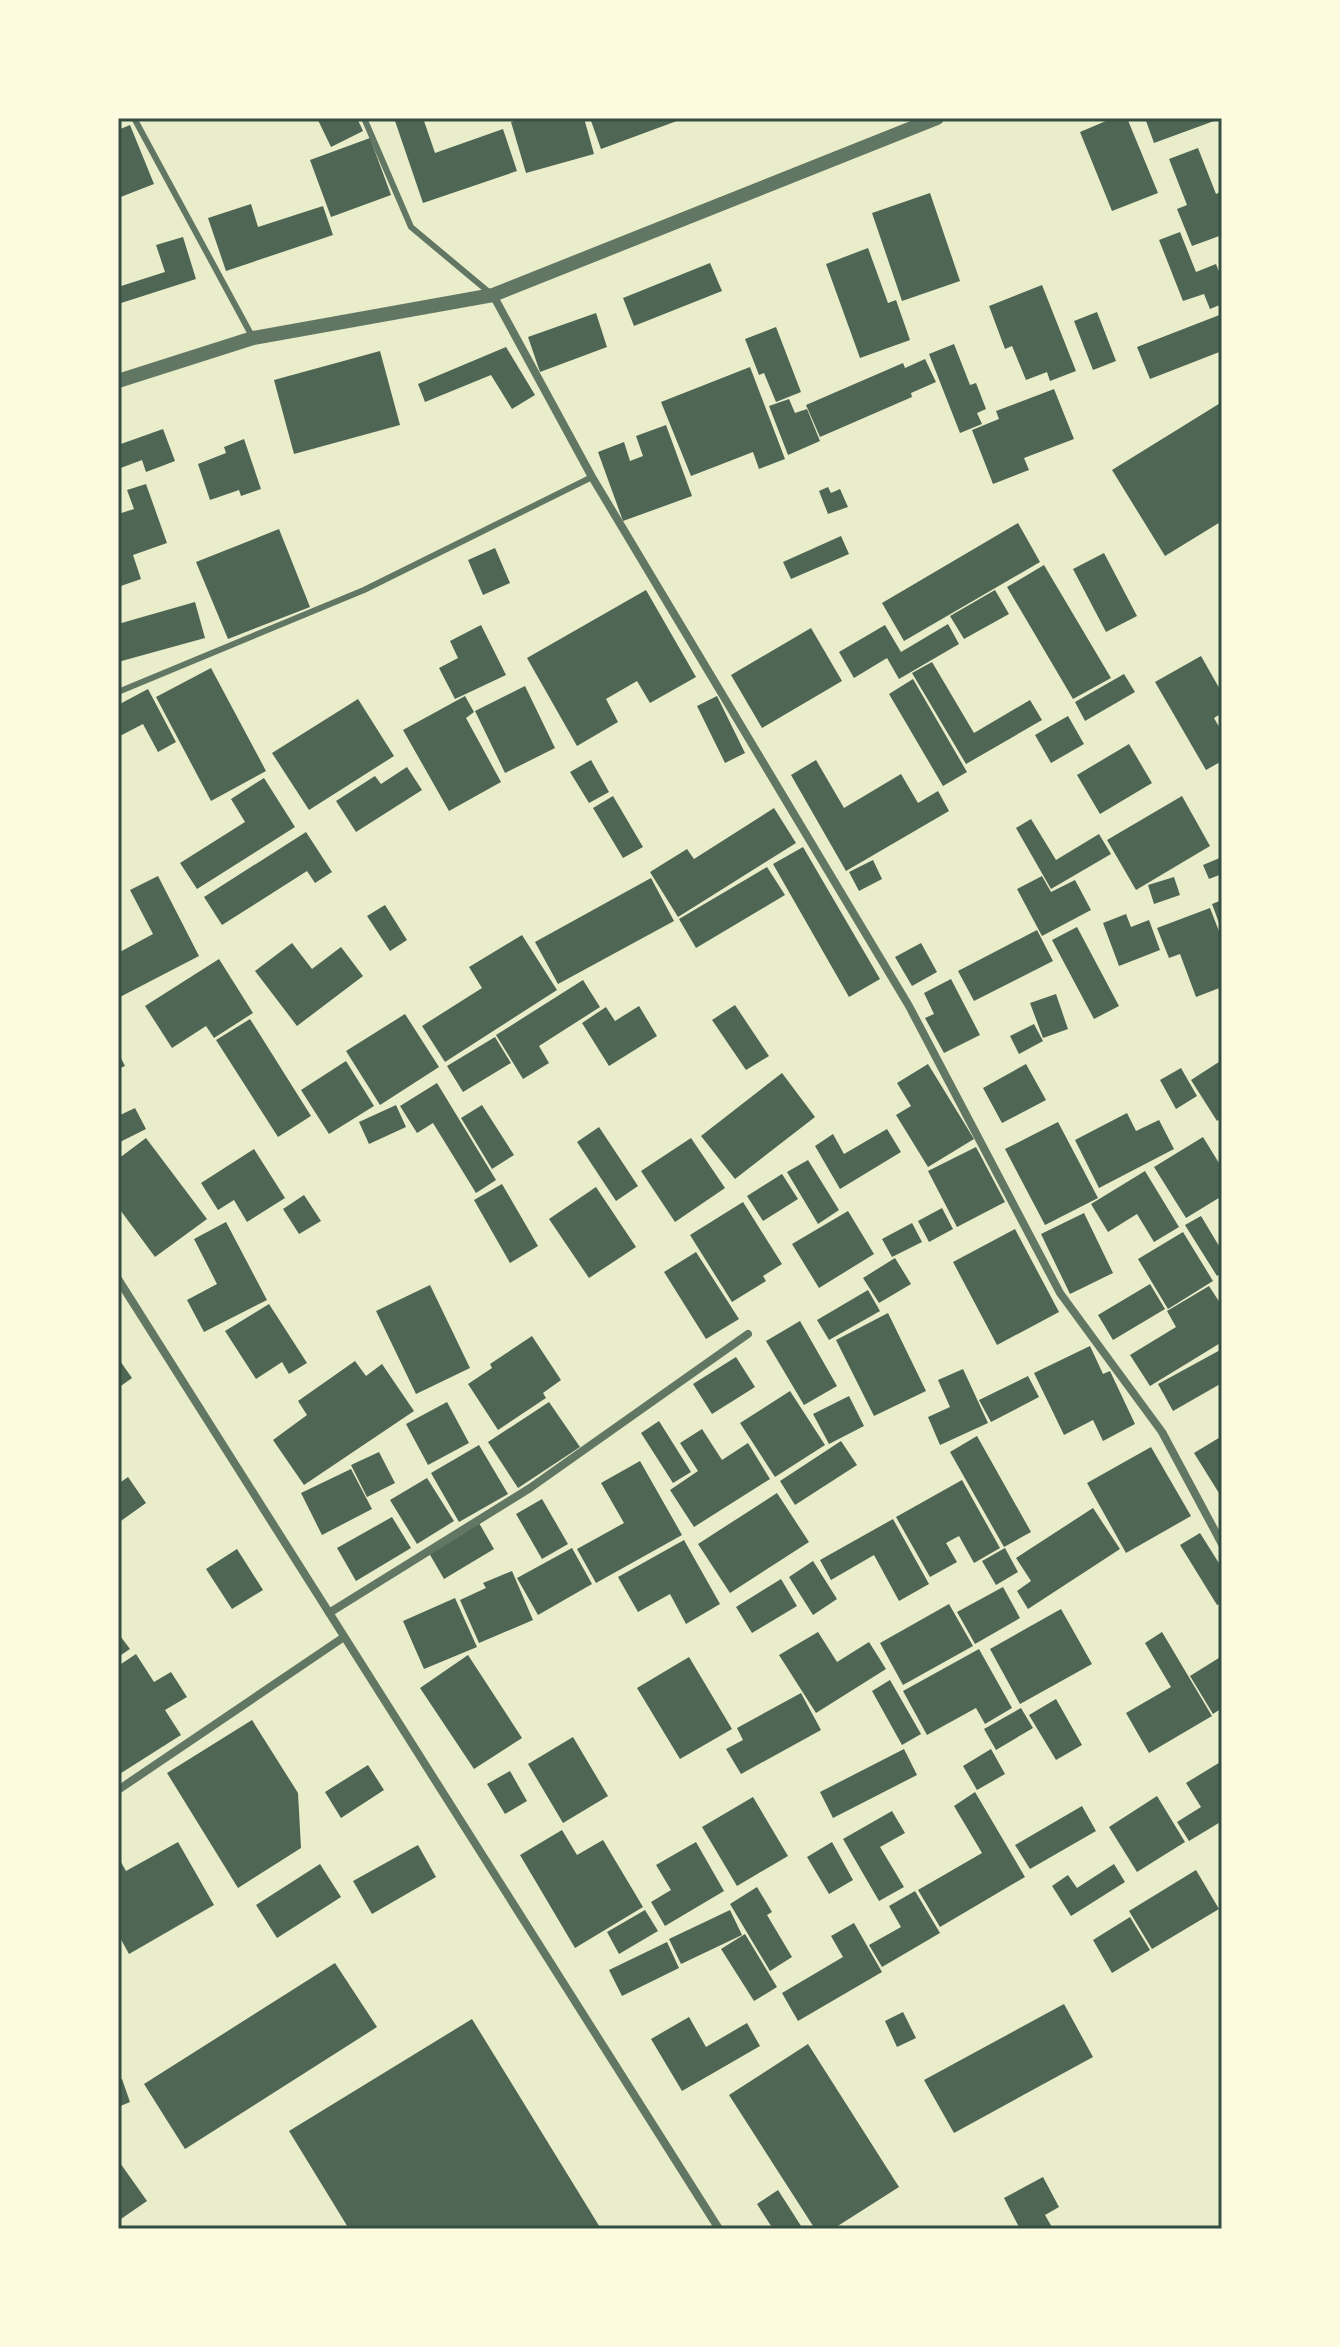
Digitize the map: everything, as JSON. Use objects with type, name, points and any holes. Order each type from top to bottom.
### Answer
[{"type":"street","points":[[118,381],[253,338],[493,295],[937,118]]},
{"type":"street","points":[[493,295],[592,477],[909,1006],[1060,1293],[1162,1432],[1222,1544]]},
{"type":"street","points":[[118,1279],[719,2229]]},
{"type":"street","points":[[329,1613],[530,1488],[748,1334]]},
{"type":"street","points":[[118,1790],[344,1637]]},
{"type":"lane","points":[[134,118],[253,338]]},
{"type":"lane","points":[[364,118],[411,227],[493,295]]},
{"type":"lane","points":[[118,692],[364,590],[592,477]]},
{"type":"building","points":[[317,118],[357,118],[363,131],[331,147]]},
{"type":"building","points":[[394,118],[423,118],[435,153],[503,129],[517,171],[423,203]]},
{"type":"building","points":[[524,118],[584,118],[594,154],[526,173],[511,122]]},
{"type":"building","points":[[590,118],[685,118],[601,149]]},
{"type":"building","points":[[1113,118],[1127,118],[1158,193],[1112,211],[1080,132]]},
{"type":"building","points":[[1145,118],[1213,118],[1214,121],[1154,143]]},
{"type":"building","points":[[130,125],[154,184],[118,198],[118,130]]},
{"type":"building","points":[[370,138],[391,195],[331,217],[310,160]]},
{"type":"building","points":[[1198,148],[1216,194],[1222,191],[1222,235],[1192,246],[1177,209],[1187,205],[1169,159]]},
{"type":"building","points":[[930,193],[960,281],[902,301],[872,213]]},
{"type":"building","points":[[251,204],[258,227],[323,206],[333,235],[226,271],[208,218]]},
{"type":"building","points":[[1180,232],[1196,272],[1216,264],[1222,279],[1222,304],[1210,309],[1204,294],[1183,301],[1159,240]]},
{"type":"building","points":[[183,237],[196,279],[118,304],[118,287],[165,272],[156,245]]},
{"type":"building","points":[[868,248],[888,303],[896,300],[910,340],[860,358],[826,264]]},
{"type":"building","points":[[710,263],[722,291],[634,326],[623,298]]},
{"type":"building","points":[[1042,285],[1076,371],[1050,381],[1047,372],[1026,380],[1012,346],[1005,349],[989,306]]},
{"type":"building","points":[[1097,312],[1116,361],[1093,370],[1074,321]]},
{"type":"building","points":[[596,313],[607,347],[540,372],[528,337]]},
{"type":"building","points":[[1222,314],[1222,351],[1150,379],[1137,347]]},
{"type":"building","points":[[776,327],[801,392],[776,402],[764,373],[759,375],[745,339]]},
{"type":"building","points":[[954,344],[970,385],[976,383],[986,409],[977,413],[982,424],[960,433],[929,354]]},
{"type":"building","points":[[506,347],[535,395],[512,409],[491,375],[425,402],[418,384]]},
{"type":"building","points":[[380,351],[400,425],[294,454],[274,380]]},
{"type":"building","points":[[925,359],[936,382],[911,393],[912,397],[820,437],[806,405],[903,363],[905,368]]},
{"type":"building","points":[[750,367],[785,459],[759,469],[753,452],[691,476],[661,402]]},
{"type":"building","points":[[1054,389],[1074,439],[1024,458],[1029,470],[993,484],[972,430],[999,419],[996,411]]},
{"type":"building","points":[[789,399],[795,413],[807,409],[820,441],[788,455],[769,406]]},
{"type":"building","points":[[1222,402],[1222,521],[1165,556],[1112,470]]},
{"type":"building","points":[[666,425],[692,496],[623,521],[598,452],[624,442],[630,461],[643,456],[636,436]]},
{"type":"building","points":[[163,429],[175,461],[146,472],[142,460],[118,469],[118,445]]},
{"type":"building","points":[[244,439],[261,489],[241,496],[239,490],[210,500],[198,464],[226,453],[224,447]]},
{"type":"building","points":[[146,484],[167,543],[133,555],[141,579],[118,587],[118,514],[134,509],[127,490]]},
{"type":"building","points":[[828,487],[831,493],[840,489],[848,507],[828,514],[819,491]]},
{"type":"building","points":[[1018,523],[1040,562],[904,641],[882,603]]},
{"type":"building","points":[[279,529],[310,607],[228,639],[196,562]]},
{"type":"building","points":[[841,536],[849,554],[791,579],[783,562]]},
{"type":"building","points":[[495,548],[510,583],[483,595],[468,560]]},
{"type":"building","points":[[1104,553],[1137,616],[1106,632],[1073,569]]},
{"type":"building","points":[[1044,565],[1111,678],[1073,699],[1007,587]]},
{"type":"building","points":[[646,590],[696,677],[650,703],[637,681],[606,699],[618,722],[577,746],[527,658]]},
{"type":"building","points":[[995,590],[1009,614],[964,639],[950,616]]},
{"type":"building","points":[[195,602],[205,638],[118,662],[118,624]]},
{"type":"building","points":[[948,624],[959,644],[899,679],[887,658],[854,678],[839,652],[885,625],[901,652]]},
{"type":"building","points":[[481,625],[506,675],[455,699],[439,668],[458,658],[450,641]]},
{"type":"building","points":[[811,628],[842,681],[762,728],[731,675]]},
{"type":"building","points":[[1201,656],[1222,693],[1222,713],[1214,718],[1222,732],[1222,761],[1206,770],[1155,682]]},
{"type":"building","points":[[932,662],[974,733],[1030,700],[1042,720],[966,764],[912,673]]},
{"type":"building","points":[[211,668],[266,771],[211,801],[156,697]]},
{"type":"building","points":[[1124,674],[1135,692],[1085,721],[1075,702]]},
{"type":"building","points":[[913,679],[967,772],[943,786],[889,694]]},
{"type":"building","points":[[525,686],[555,748],[505,773],[475,711]]},
{"type":"building","points":[[148,689],[176,742],[158,752],[143,724],[118,737],[118,705]]},
{"type":"building","points":[[465,696],[474,712],[466,718],[501,782],[449,811],[403,730]]},
{"type":"building","points":[[717,696],[745,753],[725,763],[697,706]]},
{"type":"building","points":[[358,699],[394,756],[309,810],[272,753]]},
{"type":"building","points":[[1068,716],[1084,744],[1051,763],[1035,735]]},
{"type":"building","points":[[1129,744],[1152,783],[1100,814],[1077,775]]},
{"type":"building","points":[[591,760],[609,792],[589,803],[570,772]]},
{"type":"building","points":[[816,760],[844,808],[901,774],[918,803],[938,791],[949,811],[846,871],[791,775]]},
{"type":"building","points":[[407,767],[422,790],[356,832],[336,801],[375,776],[381,784]]},
{"type":"building","points":[[264,778],[295,827],[197,889],[180,863],[245,822],[231,799]]},
{"type":"building","points":[[613,796],[643,847],[623,858],[593,808]]},
{"type":"building","points":[[1182,796],[1210,846],[1136,890],[1107,840]]},
{"type":"building","points":[[774,808],[796,843],[678,917],[650,872],[687,849],[694,859]]},
{"type":"building","points":[[1031,819],[1056,860],[1099,834],[1111,854],[1051,889],[1016,828]]},
{"type":"building","points":[[306,832],[332,872],[315,883],[307,871],[222,925],[204,897]]},
{"type":"building","points":[[803,847],[880,979],[849,997],[773,864]]},
{"type":"building","points":[[1222,857],[1222,874],[1209,879],[1203,865]]},
{"type":"building","points":[[873,860],[882,879],[859,891],[849,872]]},
{"type":"building","points":[[767,867],[785,895],[696,948],[679,919]]},
{"type":"building","points":[[158,876],[199,956],[118,998],[118,953],[153,934],[130,890]]},
{"type":"building","points":[[1042,876],[1051,892],[1075,880],[1091,910],[1042,936],[1017,889]]},
{"type":"building","points":[[1174,877],[1180,895],[1154,904],[1148,885]]},
{"type":"building","points":[[651,878],[674,921],[558,984],[535,942]]},
{"type":"building","points":[[1222,900],[1222,931],[1212,904]]},
{"type":"building","points":[[385,905],[407,940],[390,951],[367,916]]},
{"type":"building","points":[[1210,908],[1222,939],[1222,987],[1196,997],[1180,954],[1169,958],[1157,928]]},
{"type":"building","points":[[1126,914],[1131,927],[1149,920],[1160,950],[1119,966],[1103,923]]},
{"type":"building","points":[[1077,927],[1119,1006],[1094,1019],[1052,940]]},
{"type":"building","points":[[1037,930],[1053,961],[974,1001],[958,971]]},
{"type":"building","points":[[522,935],[557,990],[445,1062],[422,1026],[482,988],[469,967]]},
{"type":"building","points":[[292,943],[312,969],[341,947],[363,976],[297,1026],[255,971]]},
{"type":"building","points":[[921,943],[937,972],[912,986],[895,957]]},
{"type":"building","points":[[219,959],[253,1013],[214,1038],[206,1026],[172,1048],[145,1006]]},
{"type":"building","points":[[951,979],[980,1035],[944,1053],[925,1018],[934,1014],[924,993]]},
{"type":"building","points":[[583,980],[600,1007],[539,1046],[549,1063],[523,1079],[496,1035]]},
{"type":"building","points":[[1056,994],[1068,1029],[1043,1038],[1030,1003]]},
{"type":"building","points":[[735,1005],[769,1056],[746,1070],[712,1020]]},
{"type":"building","points":[[639,1006],[657,1036],[609,1066],[582,1023],[606,1007],[615,1021]]},
{"type":"building","points":[[405,1014],[439,1067],[380,1105],[346,1051]]},
{"type":"building","points":[[250,1019],[311,1116],[278,1137],[216,1040]]},
{"type":"building","points":[[1034,1024],[1043,1041],[1019,1054],[1010,1036]]},
{"type":"building","points":[[495,1037],[511,1063],[463,1092],[447,1066]]},
{"type":"building","points":[[118,1052],[125,1066],[118,1069]]},
{"type":"building","points":[[1222,1060],[1222,1117],[1217,1121],[1191,1080]]},
{"type":"building","points":[[346,1061],[374,1106],[329,1134],[301,1090]]},
{"type":"building","points":[[928,1064],[974,1139],[928,1167],[896,1115],[911,1106],[897,1083]]},
{"type":"building","points":[[1026,1064],[1046,1100],[1002,1123],[983,1088]]},
{"type":"building","points":[[1181,1068],[1197,1096],[1176,1109],[1160,1080]]},
{"type":"building","points":[[782,1073],[815,1117],[735,1179],[701,1136]]},
{"type":"building","points":[[437,1083],[496,1180],[476,1193],[433,1123],[417,1133],[400,1106]]},
{"type":"building","points":[[396,1105],[406,1127],[369,1144],[359,1122]]},
{"type":"building","points":[[482,1105],[514,1155],[492,1169],[461,1118]]},
{"type":"building","points":[[135,1108],[146,1129],[118,1143],[118,1116]]},
{"type":"building","points":[[1127,1113],[1136,1131],[1159,1120],[1174,1149],[1099,1188],[1075,1140]]},
{"type":"building","points":[[1058,1122],[1098,1198],[1045,1225],[1005,1149]]},
{"type":"building","points":[[599,1127],[638,1186],[616,1201],[577,1142]]},
{"type":"building","points":[[887,1129],[901,1152],[840,1189],[815,1146],[833,1134],[844,1154]]},
{"type":"building","points":[[1203,1137],[1222,1168],[1222,1196],[1186,1218],[1154,1167]]},
{"type":"building","points":[[146,1138],[207,1219],[155,1257],[118,1207],[118,1159]]},
{"type":"building","points":[[691,1138],[725,1188],[675,1222],[641,1171]]},
{"type":"building","points":[[976,1147],[1005,1202],[957,1227],[928,1171]]},
{"type":"building","points":[[254,1149],[285,1198],[247,1222],[234,1200],[218,1210],[201,1183]]},
{"type":"building","points":[[808,1160],[839,1210],[818,1224],[787,1172]]},
{"type":"building","points":[[1145,1171],[1179,1227],[1154,1242],[1137,1214],[1108,1232],[1091,1204]]},
{"type":"building","points":[[782,1174],[798,1199],[763,1221],[747,1196]]},
{"type":"building","points":[[502,1184],[538,1246],[510,1263],[474,1200]]},
{"type":"building","points":[[596,1187],[636,1247],[589,1278],[549,1219]]},
{"type":"building","points":[[304,1195],[321,1221],[299,1234],[283,1209]]},
{"type":"building","points":[[743,1202],[782,1264],[763,1276],[766,1281],[732,1302],[690,1235]]},
{"type":"building","points":[[942,1208],[953,1229],[929,1242],[918,1221]]},
{"type":"building","points":[[848,1211],[874,1254],[819,1288],[792,1244]]},
{"type":"building","points":[[1084,1213],[1113,1273],[1070,1294],[1041,1234]]},
{"type":"building","points":[[1201,1216],[1222,1251],[1222,1273],[1217,1276],[1185,1225]]},
{"type":"building","points":[[226,1222],[267,1300],[204,1332],[187,1300],[217,1284],[194,1239]]},
{"type":"building","points":[[912,1223],[922,1242],[892,1257],[882,1239]]},
{"type":"building","points":[[1015,1229],[1059,1312],[997,1345],[953,1262]]},
{"type":"building","points":[[1183,1232],[1213,1281],[1168,1309],[1138,1259]]},
{"type":"building","points":[[696,1252],[739,1319],[706,1339],[664,1272]]},
{"type":"building","points":[[895,1258],[911,1284],[879,1303],[863,1278]]},
{"type":"building","points":[[1150,1284],[1165,1309],[1113,1340],[1098,1315]]},
{"type":"building","points":[[430,1285],[470,1368],[416,1394],[376,1311]]},
{"type":"building","points":[[1209,1286],[1222,1306],[1222,1342],[1150,1386],[1130,1355],[1176,1327],[1167,1311]]},
{"type":"building","points":[[868,1290],[880,1311],[829,1340],[817,1320]]},
{"type":"building","points":[[269,1304],[307,1363],[289,1374],[282,1362],[256,1379],[225,1331]]},
{"type":"building","points":[[888,1313],[926,1391],[874,1416],[836,1340]]},
{"type":"building","points":[[800,1321],[837,1386],[804,1405],[766,1341]]},
{"type":"building","points":[[532,1336],[561,1380],[543,1393],[546,1398],[498,1430],[468,1384],[492,1368],[490,1364]]},
{"type":"building","points":[[1090,1346],[1103,1374],[1110,1371],[1135,1424],[1103,1441],[1093,1420],[1064,1435],[1034,1373]]},
{"type":"building","points":[[1222,1349],[1222,1383],[1173,1411],[1158,1384]]},
{"type":"building","points":[[736,1357],[755,1387],[712,1414],[693,1384]]},
{"type":"building","points":[[118,1358],[132,1378],[118,1388]]},
{"type":"building","points":[[355,1361],[366,1376],[382,1364],[414,1411],[304,1485],[273,1440],[307,1415],[298,1401]]},
{"type":"building","points":[[963,1369],[988,1423],[940,1445],[928,1417],[950,1407],[938,1380]]},
{"type":"building","points":[[1028,1376],[1039,1397],[991,1422],[979,1400]]},
{"type":"building","points":[[790,1391],[825,1445],[775,1477],[740,1423]]},
{"type":"building","points":[[849,1396],[864,1426],[829,1444],[813,1414]]},
{"type":"building","points":[[447,1402],[469,1443],[428,1465],[406,1424]]},
{"type":"building","points":[[549,1402],[580,1447],[518,1488],[488,1442]]},
{"type":"building","points":[[659,1421],[691,1472],[673,1483],[641,1433]]},
{"type":"building","points":[[702,1429],[722,1460],[748,1443],[770,1479],[694,1527],[670,1490],[698,1471],[680,1443]]},
{"type":"building","points":[[977,1436],[1031,1532],[1004,1547],[950,1452]]},
{"type":"building","points":[[1222,1436],[1222,1498],[1194,1453]]},
{"type":"building","points":[[841,1441],[857,1465],[795,1505],[780,1481]]},
{"type":"building","points":[[479,1445],[508,1494],[459,1522],[431,1473]]},
{"type":"building","points":[[1151,1447],[1191,1516],[1126,1553],[1087,1483]]},
{"type":"building","points":[[379,1452],[395,1483],[367,1497],[351,1465]]},
{"type":"building","points":[[640,1461],[682,1535],[596,1583],[577,1549],[624,1523],[601,1483]]},
{"type":"building","points":[[351,1469],[372,1509],[322,1535],[301,1493]]},
{"type":"building","points":[[128,1477],[146,1503],[118,1523],[118,1484]]},
{"type":"building","points":[[427,1478],[454,1521],[417,1544],[390,1500]]},
{"type":"building","points":[[962,1480],[1000,1548],[974,1563],[959,1536],[946,1543],[957,1562],[930,1577],[896,1517]]},
{"type":"building","points":[[777,1493],[809,1542],[730,1593],[698,1544]]},
{"type":"building","points":[[542,1499],[568,1544],[542,1559],[516,1514]]},
{"type":"building","points":[[1093,1508],[1120,1549],[1028,1609],[1017,1591],[1031,1581],[1016,1558]]},
{"type":"building","points":[[392,1517],[411,1548],[356,1581],[337,1548]]},
{"type":"building","points":[[893,1519],[929,1584],[899,1601],[874,1555],[831,1580],[820,1560]]},
{"type":"building","points":[[479,1523],[494,1549],[444,1579],[429,1553]]},
{"type":"building","points":[[1200,1533],[1222,1568],[1222,1603],[1217,1605],[1180,1545]]},
{"type":"building","points":[[684,1540],[720,1604],[686,1624],[670,1594],[638,1612],[618,1577]]},
{"type":"building","points":[[572,1548],[592,1584],[538,1615],[517,1578]]},
{"type":"building","points":[[1005,1548],[1018,1572],[996,1585],[982,1561]]},
{"type":"building","points":[[237,1549],[263,1590],[232,1609],[206,1569]]},
{"type":"building","points":[[813,1561],[837,1599],[813,1615],[789,1577]]},
{"type":"building","points":[[512,1571],[533,1620],[479,1643],[460,1600],[486,1588],[483,1583]]},
{"type":"building","points":[[781,1579],[797,1606],[752,1633],[736,1607]]},
{"type":"building","points":[[1003,1587],[1020,1618],[975,1644],[957,1612]]},
{"type":"building","points":[[455,1598],[477,1647],[424,1669],[403,1621]]},
{"type":"building","points":[[949,1604],[973,1646],[903,1685],[880,1643]]},
{"type":"building","points":[[1061,1609],[1092,1664],[1020,1704],[990,1649]]},
{"type":"building","points":[[818,1632],[837,1662],[869,1642],[886,1669],[816,1713],[779,1655]]},
{"type":"building","points":[[1162,1632],[1212,1716],[1149,1753],[1126,1713],[1171,1687],[1145,1643]]},
{"type":"building","points":[[118,1633],[130,1649],[118,1657]]},
{"type":"building","points":[[979,1649],[1012,1708],[985,1724],[976,1708],[927,1735],[903,1691]]},
{"type":"building","points":[[136,1654],[154,1682],[171,1672],[187,1697],[165,1710],[181,1735],[118,1775],[118,1666]]},
{"type":"building","points":[[468,1655],[522,1738],[474,1769],[420,1688]]},
{"type":"building","points":[[1222,1656],[1222,1708],[1213,1714],[1190,1676]]},
{"type":"building","points":[[689,1657],[732,1729],[680,1759],[637,1688]]},
{"type":"building","points":[[890,1680],[921,1734],[902,1745],[872,1691]]},
{"type":"building","points":[[801,1693],[821,1730],[741,1774],[726,1749],[743,1740],[737,1728]]},
{"type":"building","points":[[1056,1699],[1082,1745],[1056,1760],[1029,1715]]},
{"type":"building","points":[[1021,1708],[1033,1728],[996,1750],[984,1729]]},
{"type":"building","points":[[252,1720],[298,1793],[301,1848],[238,1888],[167,1773]]},
{"type":"building","points":[[573,1737],[608,1796],[563,1823],[528,1764]]},
{"type":"building","points":[[904,1749],[917,1775],[833,1818],[820,1792]]},
{"type":"building","points":[[991,1749],[1005,1774],[977,1790],[963,1766]]},
{"type":"building","points":[[1222,1761],[1222,1821],[1189,1841],[1177,1822],[1201,1807],[1186,1783]]},
{"type":"building","points":[[368,1765],[384,1790],[341,1818],[325,1792]]},
{"type":"building","points":[[510,1771],[527,1801],[505,1814],[487,1784]]},
{"type":"building","points":[[975,1792],[1025,1877],[940,1927],[918,1890],[982,1853],[954,1806]]},
{"type":"building","points":[[1157,1796],[1185,1842],[1137,1872],[1109,1827]]},
{"type":"building","points":[[753,1797],[788,1856],[737,1886],[702,1827]]},
{"type":"building","points":[[1082,1806],[1096,1831],[1030,1869],[1015,1845]]},
{"type":"building","points":[[892,1811],[905,1833],[880,1847],[904,1887],[879,1901],[843,1839]]},
{"type":"building","points":[[562,1830],[577,1855],[603,1840],[643,1907],[575,1948],[520,1855]]},
{"type":"building","points":[[178,1842],[214,1905],[129,1954],[118,1934],[118,1857],[126,1871]]},
{"type":"building","points":[[696,1842],[724,1891],[665,1926],[651,1902],[671,1890],[656,1865]]},
{"type":"building","points":[[832,1842],[853,1880],[829,1894],[807,1857]]},
{"type":"building","points":[[418,1845],[436,1877],[372,1914],[353,1881]]},
{"type":"building","points":[[320,1864],[341,1897],[277,1938],[256,1905]]},
{"type":"building","points":[[1114,1864],[1125,1882],[1071,1916],[1052,1886],[1068,1875],[1077,1888]]},
{"type":"building","points":[[1196,1870],[1219,1909],[1152,1949],[1129,1911]]},
{"type":"building","points":[[757,1887],[772,1912],[767,1915],[792,1957],[770,1971],[730,1904]]},
{"type":"building","points":[[915,1891],[940,1933],[882,1967],[869,1945],[901,1927],[889,1906]]},
{"type":"building","points":[[645,1910],[658,1931],[619,1954],[607,1932]]},
{"type":"building","points":[[730,1910],[742,1935],[681,1964],[669,1939]]},
{"type":"building","points":[[1130,1917],[1150,1950],[1112,1973],[1093,1940]]},
{"type":"building","points":[[854,1923],[882,1972],[798,2021],[782,1993],[843,1957],[831,1936]]},
{"type":"building","points":[[745,1934],[777,1987],[754,2001],[721,1949]]},
{"type":"building","points":[[667,1942],[679,1968],[622,1996],[609,1970]]},
{"type":"building","points":[[335,1963],[377,2027],[185,2149],[144,2084]]},
{"type":"building","points":[[1064,2004],[1093,2057],[954,2133],[924,2080]]},
{"type":"building","points":[[903,2012],[916,2038],[897,2047],[885,2021]]},
{"type":"building","points":[[689,2017],[706,2047],[747,2023],[760,2046],[682,2091],[651,2039]]},
{"type":"building","points":[[472,2019],[601,2229],[349,2229],[289,2131]]},
{"type":"building","points":[[808,2044],[899,2187],[833,2229],[815,2229],[729,2095]]},
{"type":"building","points":[[122,2079],[130,2102],[118,2107],[118,2080]]},
{"type":"building","points":[[118,2160],[147,2201],[118,2221]]},
{"type":"building","points":[[1043,2177],[1059,2207],[1045,2215],[1053,2229],[1020,2229],[1004,2198]]},
{"type":"building","points":[[778,2190],[803,2229],[773,2229],[757,2204]]}]
